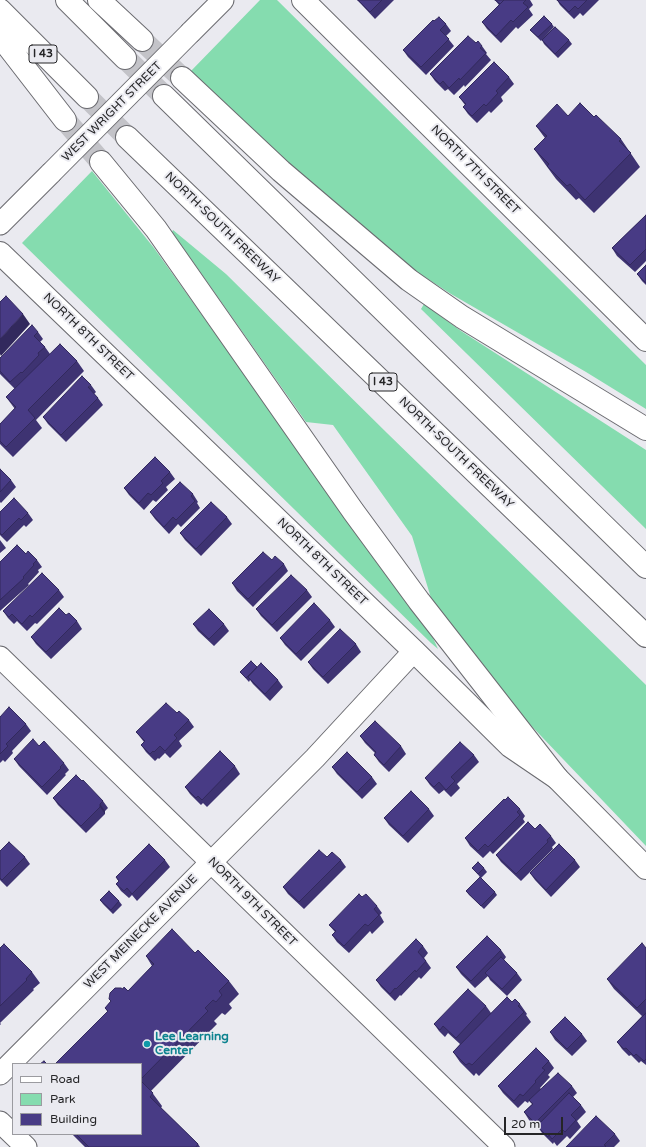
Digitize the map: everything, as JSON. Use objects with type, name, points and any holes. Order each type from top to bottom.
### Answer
[{"type":"main road","points":[[67,0],[125,58]]},
{"type":"main road","points":[[99,0],[142,40]]},
{"type":"main road","name":"NORTH 7TH STREET","points":[[303,0],[646,340]]},
{"type":"main road","name":"I 43","points":[[0,10],[87,97]]},
{"type":"main road","points":[[0,36],[65,120]]},
{"type":"main road","points":[[182,78],[281,171],[409,280],[462,318],[646,429]]},
{"type":"main road","points":[[164,96],[646,567]]},
{"type":"main road","name":"NORTH-SOUTH FREEWAY","points":[[127,137],[646,636]]},
{"type":"main road","points":[[101,162],[156,229],[419,601],[557,778]]},
{"type":"main road","name":"NORTH 8TH STREET","points":[[0,253],[414,651],[510,746],[557,778],[646,868]]},
{"type":"street","name":"WEST WRIGHT STREET","points":[[0,224],[223,0]]},
{"type":"street","name":"WEST MEINECKE AVENUE","points":[[0,1074],[315,758],[414,651]]},
{"type":"street","name":"NORTH 9TH STREET","points":[[0,657],[504,1147]]},
{"type":"street","points":[[0,1122],[12,1134]]},
{"type":"street","points":[[14,1135],[26,1147]]},
{"type":"green space","points":[[260,0],[277,0],[646,365],[646,409],[586,372],[451,294],[414,270],[319,192],[190,72]]},
{"type":"green space","points":[[92,171],[154,248],[433,638],[438,649],[22,243]]},
{"type":"green space","points":[[173,230],[226,274],[646,685],[646,846],[521,715],[431,598],[412,536],[333,425],[306,422],[172,232]]},
{"type":"green space","points":[[424,304],[461,331],[646,450],[646,529],[421,309]]},
{"type":"building","points":[[358,0],[382,0],[370,12]]},
{"type":"building","points":[[495,0],[504,0],[500,4]]},
{"type":"building","points":[[504,0],[526,0],[523,3],[528,7],[513,22],[511,20],[496,36],[482,22]]},
{"type":"building","points":[[557,0],[587,0],[578,9],[575,6],[569,12]]},
{"type":"building","points":[[544,16],[552,24],[538,37],[530,30]]},
{"type":"building","points":[[439,17],[446,24],[440,30],[449,39],[421,67],[403,50],[433,20],[434,21]]},
{"type":"building","points":[[555,27],[569,40],[555,54],[542,40]]},
{"type":"building","points":[[468,36],[476,43],[478,41],[482,46],[480,48],[486,53],[460,80],[459,78],[449,88],[443,81],[440,84],[430,74]]},
{"type":"building","points":[[494,62],[509,77],[496,91],[498,93],[486,106],[484,104],[472,116],[463,107],[466,104],[459,97]]},
{"type":"building","points":[[580,103],[594,117],[596,115],[621,139],[619,141],[631,153],[585,200],[570,184],[567,186],[547,166],[549,164],[534,149],[547,136],[536,126],[557,104],[568,116]]},
{"type":"building","points":[[646,215],[646,249],[630,265],[612,248]]},
{"type":"building","points":[[646,265],[646,283],[637,274]]},
{"type":"building","points":[[6,296],[23,314],[0,339],[0,302]]},
{"type":"building","points":[[32,325],[38,332],[34,336],[45,347],[38,353],[39,355],[22,373],[21,372],[10,382],[0,371],[0,358]]},
{"type":"building","points":[[60,344],[77,361],[28,410],[35,418],[6,447],[0,441],[0,424],[16,407],[6,397]]},
{"type":"building","points":[[82,376],[91,385],[88,387],[98,398],[61,435],[43,417]]},
{"type":"building","points":[[155,457],[170,472],[161,481],[163,483],[151,495],[148,493],[139,503],[124,488]]},
{"type":"building","points":[[0,469],[11,480],[0,492]]},
{"type":"building","points":[[180,482],[193,494],[191,496],[195,501],[176,520],[173,517],[164,527],[150,512]]},
{"type":"building","points":[[14,498],[28,513],[21,520],[19,518],[2,535],[0,533],[0,512]]},
{"type":"building","points":[[211,502],[227,517],[196,549],[180,533]]},
{"type":"building","points":[[17,545],[26,554],[28,551],[37,560],[23,577],[24,578],[0,600],[0,562]]},
{"type":"building","points":[[263,552],[272,560],[275,556],[284,564],[248,599],[232,583]]},
{"type":"building","points":[[42,573],[59,590],[32,617],[30,615],[22,624],[12,614],[9,617],[3,611]]},
{"type":"building","points":[[291,575],[307,590],[272,625],[256,609]]},
{"type":"building","points":[[314,603],[330,620],[296,654],[280,638]]},
{"type":"building","points":[[59,608],[66,615],[69,613],[77,621],[46,652],[31,637]]},
{"type":"building","points":[[209,609],[224,624],[209,639],[193,624]]},
{"type":"building","points":[[340,629],[356,644],[323,677],[308,662]]},
{"type":"building","points":[[251,661],[257,667],[246,678],[240,672]]},
{"type":"building","points":[[261,663],[278,680],[265,694],[248,677]]},
{"type":"building","points":[[166,703],[177,713],[179,711],[189,720],[174,735],[177,738],[165,751],[160,746],[150,754],[141,745],[145,741],[136,732]]},
{"type":"building","points":[[9,707],[26,724],[6,744],[8,746],[0,754],[0,717]]},
{"type":"building","points":[[375,721],[401,746],[384,765],[374,755],[376,752],[360,736]]},
{"type":"building","points":[[33,739],[39,746],[44,741],[64,763],[42,787],[14,759]]},
{"type":"building","points":[[460,742],[474,755],[451,777],[455,781],[446,790],[439,782],[434,787],[425,778]]},
{"type":"building","points":[[220,751],[235,766],[202,800],[198,796],[196,798],[185,787]]},
{"type":"building","points":[[347,752],[372,777],[357,792],[332,767]]},
{"type":"building","points":[[76,775],[82,781],[83,780],[103,801],[100,804],[100,807],[81,826],[53,798]]},
{"type":"building","points":[[411,791],[429,809],[403,836],[384,818]]},
{"type":"building","points":[[508,797],[520,809],[517,812],[520,815],[488,847],[485,844],[478,851],[465,838],[504,799],[505,800]]},
{"type":"building","points":[[528,822],[535,829],[540,824],[551,836],[547,840],[548,842],[516,874],[496,855]]},
{"type":"building","points":[[9,842],[25,857],[2,880],[0,878],[0,851]]},
{"type":"building","points":[[149,844],[165,860],[132,894],[127,888],[124,891],[116,884],[119,881],[116,877]]},
{"type":"building","points":[[559,844],[575,860],[546,890],[530,873]]},
{"type":"building","points":[[319,850],[327,857],[332,852],[341,860],[299,902],[283,887]]},
{"type":"building","points":[[478,862],[484,868],[478,874],[472,868]]},
{"type":"building","points":[[480,877],[495,892],[481,906],[466,891]]},
{"type":"building","points":[[109,891],[119,901],[111,910],[100,900]]},
{"type":"building","points":[[359,894],[362,897],[366,894],[377,906],[374,909],[379,915],[368,926],[365,924],[344,946],[332,935],[336,931],[329,925]]},
{"type":"building","name":"Lee Learning Center","points":[[172,929],[195,953],[198,950],[229,981],[219,991],[222,995],[216,1002],[213,1000],[205,1008],[208,1011],[142,1078],[142,1063],[56,1063],[108,1011],[105,1008],[111,1001],[109,999],[110,993],[115,988],[123,989],[124,987],[128,991],[154,964],[146,956]]},
{"type":"building","points":[[487,936],[501,950],[471,981],[456,967]]},
{"type":"building","points":[[416,939],[423,946],[418,952],[426,961],[416,972],[415,970],[390,994],[376,980]]},
{"type":"building","points":[[642,943],[646,948],[646,999],[637,1008],[607,979]]},
{"type":"building","points":[[4,944],[32,972],[26,979],[27,980],[0,1006],[0,948]]},
{"type":"building","points":[[501,957],[517,973],[502,989],[485,973]]},
{"type":"building","points":[[468,989],[486,1006],[456,1038],[443,1026],[440,1030],[434,1024]]},
{"type":"building","points":[[507,997],[512,1002],[515,999],[520,1004],[518,1006],[524,1012],[472,1065],[469,1063],[466,1065],[453,1052]]},
{"type":"building","points":[[646,1013],[646,1059],[644,1061],[636,1054],[634,1056],[626,1048],[624,1049],[617,1042]]},
{"type":"building","points":[[565,1017],[582,1034],[567,1049],[550,1032]]},
{"type":"building","points":[[536,1048],[549,1061],[542,1068],[545,1070],[535,1081],[536,1082],[523,1096],[520,1094],[514,1101],[498,1086]]},
{"type":"building","points":[[558,1073],[572,1086],[535,1123],[524,1112],[533,1104],[529,1100]]},
{"type":"building","points":[[142,1082],[153,1093],[150,1097],[198,1144],[196,1147],[89,1147],[77,1135],[142,1135]]},
{"type":"building","points":[[569,1093],[581,1105],[571,1115],[576,1120],[565,1132],[562,1129],[552,1139],[537,1126]]},
{"type":"building","points":[[596,1116],[615,1134],[604,1145],[606,1146],[566,1147]]},
{"type":"tunnel","points":[[142,40],[182,78]]},
{"type":"tunnel","points":[[125,58],[164,96]]},
{"type":"tunnel","points":[[87,97],[127,137]]},
{"type":"tunnel","points":[[65,120],[101,162]]},
{"type":"place","name":"Lee Learning Center","points":[[147,1044]]}]
